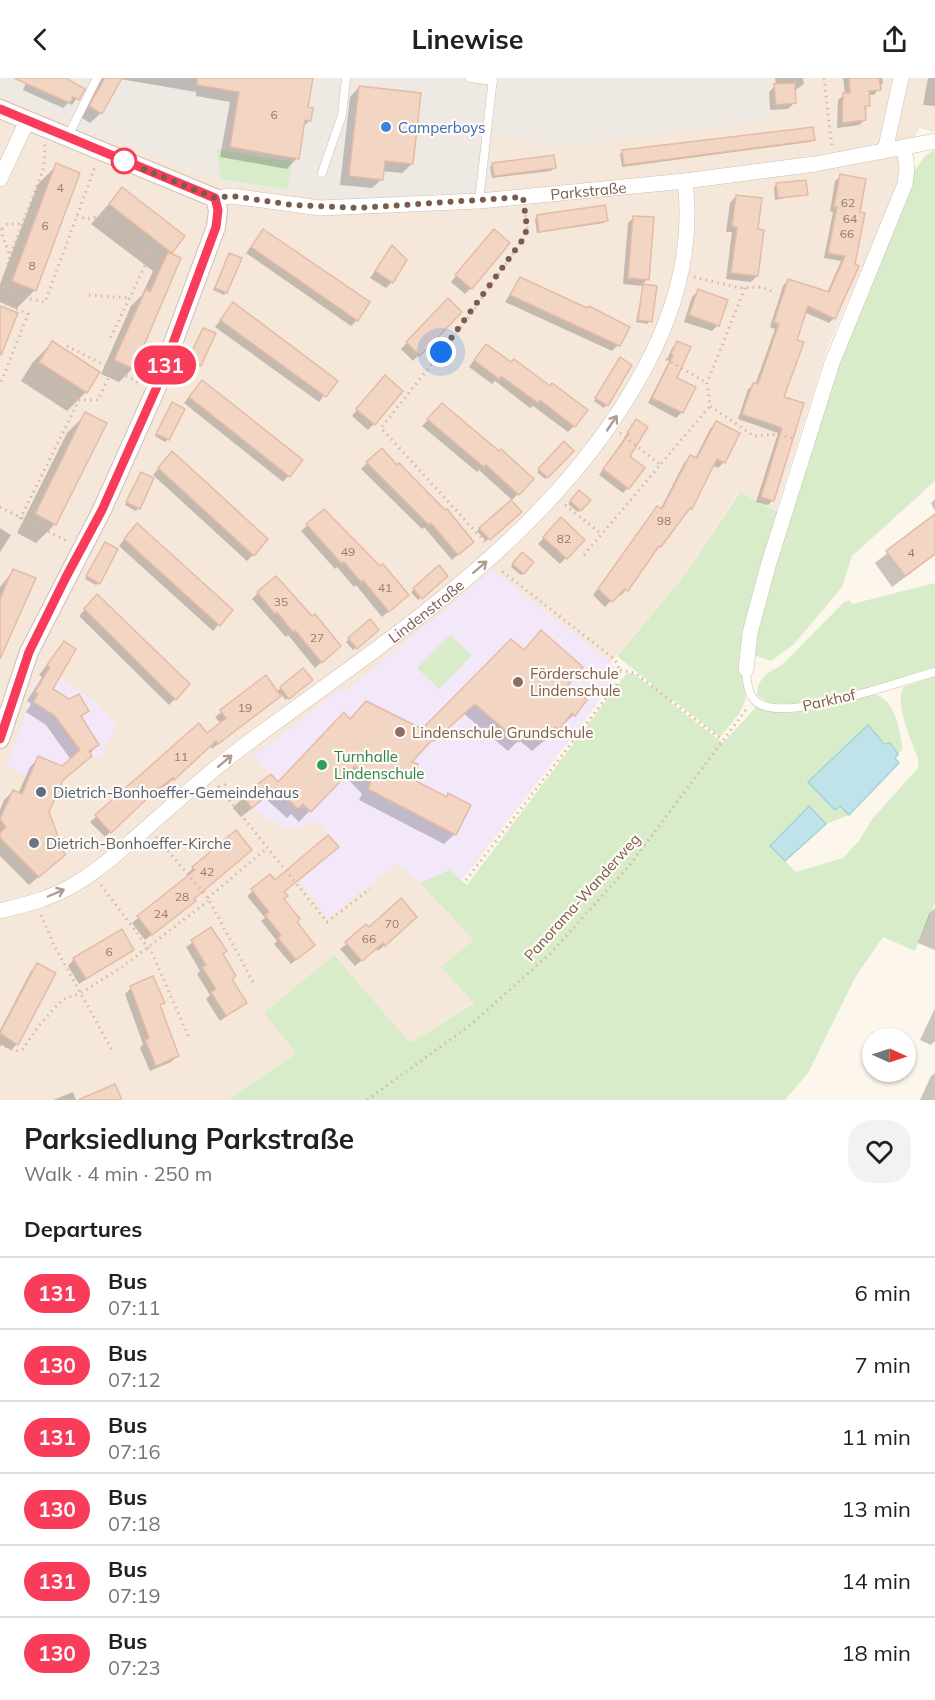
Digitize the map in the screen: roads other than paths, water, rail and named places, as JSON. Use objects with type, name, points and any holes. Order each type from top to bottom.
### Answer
[{"type":"street","points":[[885,151],[901,78]]},
{"type":"street","name":"Parkstraße","points":[[0,110],[215,198],[232,196],[330,208],[480,201],[685,181],[833,161],[935,141]]},
{"type":"street","points":[[0,179],[27,121]]},
{"type":"street","points":[[746,669],[752,626],[768,566],[832,363],[905,184],[907,169],[904,147]]},
{"type":"street","name":"Lindenstraße","points":[[0,911],[36,901],[69,888],[93,873],[209,775],[405,628],[492,556],[554,496],[610,426],[654,352],[671,309],[681,273],[688,223],[685,181]]},
{"type":"street","points":[[0,739],[29,652],[102,510],[156,389],[216,227],[218,210],[215,198]]},
{"type":"lane","points":[[67,137],[97,78]]},
{"type":"lane","points":[[322,173],[342,115],[346,78]]},
{"type":"lane","points":[[470,78],[493,79],[480,201]]},
{"type":"lane","name":"Parkhof","points":[[746,669],[747,685],[753,698],[769,708],[791,709],[844,698],[935,672]]},
{"type":"water","points":[[868,725],[884,744],[890,743],[898,754],[895,758],[899,763],[849,815],[840,806],[835,810],[808,782]]},
{"type":"water","points":[[809,806],[826,824],[785,861],[770,846]]},
{"type":"place","name":"Camperboys","points":[[386,127]]},
{"type":"place","name":"Förderschule Lindenschule","points":[[518,682]]},
{"type":"place","name":"Lindenschule Grundschule","points":[[400,732]]},
{"type":"place","name":"Turnhalle Lindenschule","points":[[322,765]]},
{"type":"place","name":"Dietrich-Bonhoeffer-Gemeindehaus","points":[[41,792]]},
{"type":"place","name":"Dietrich-Bonhoeffer-Kirche","points":[[34,843]]}]
